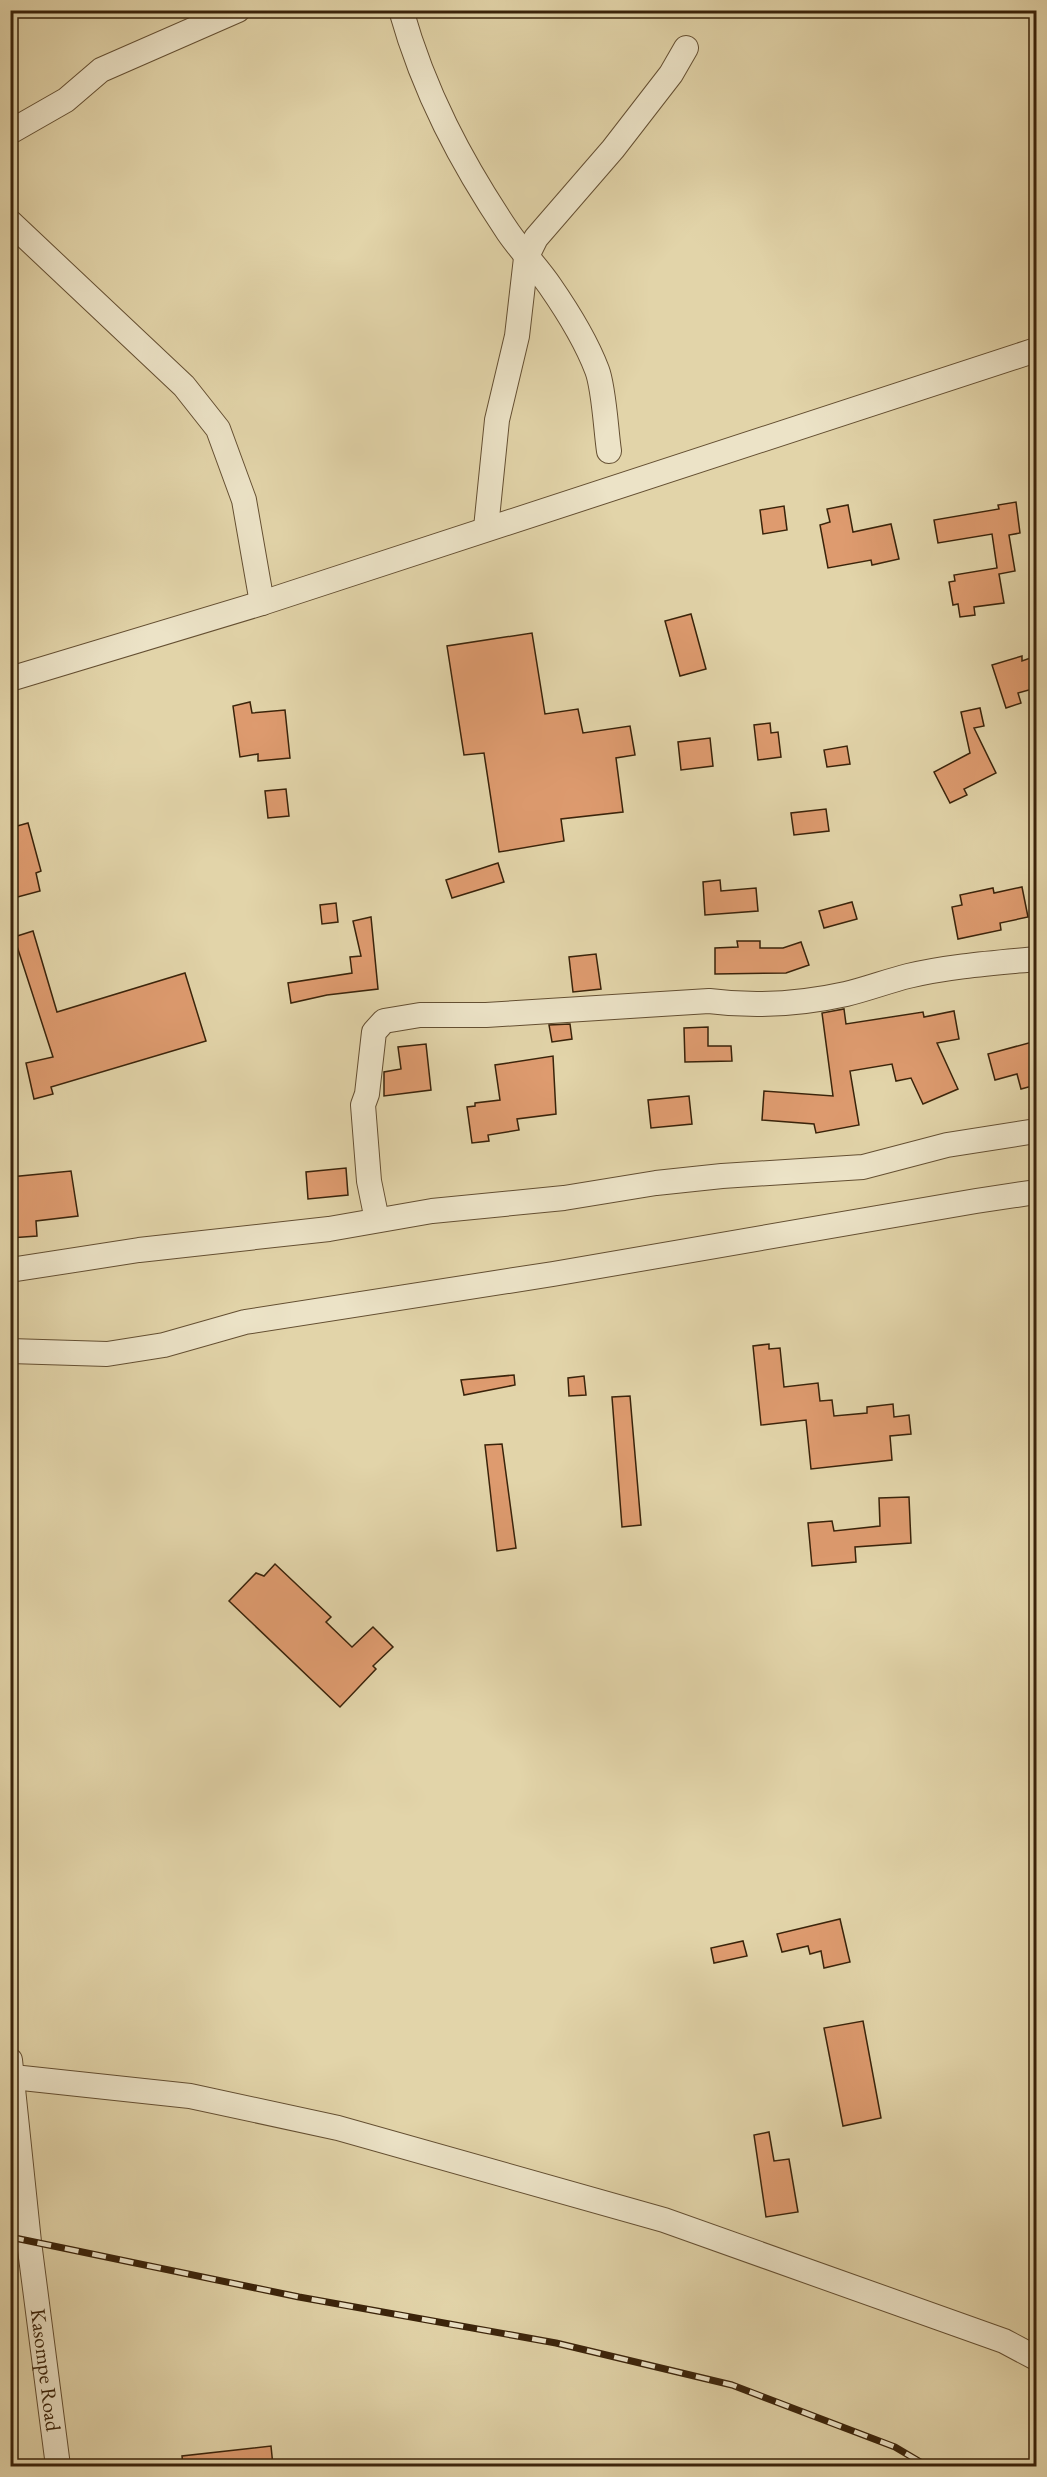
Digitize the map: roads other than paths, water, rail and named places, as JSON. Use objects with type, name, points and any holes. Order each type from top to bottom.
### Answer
[{"type":"street","points":[[10,132],[66,100],[101,70],[238,10]]},
{"type":"street","points":[[401,10],[419,70],[456,149],[526,258],[549,285],[579,334],[598,372],[609,451]]},
{"type":"street","points":[[486,528],[497,420],[517,336],[526,258],[536,238],[613,149],[671,74],[686,48]]},
{"type":"street","points":[[10,222],[184,386],[218,429],[244,500],[262,603]]},
{"type":"street","points":[[10,679],[262,603],[1036,350]]},
{"type":"street","points":[[376,1220],[369,1181],[363,1105],[367,1094],[374,1032],[384,1021],[420,1015],[486,1015],[709,1001],[733,1004],[783,1004],[844,994],[908,976],[978,964],[1036,959]]},
{"type":"street","points":[[10,1270],[139,1251],[329,1228],[432,1211],[564,1198],[700,1178],[863,1167],[947,1145],[1036,1131]]},
{"type":"street","points":[[10,1351],[107,1354],[141,1349],[164,1345],[245,1322],[553,1274],[1036,1192]]},
{"type":"street","points":[[12,2069],[190,2096],[338,2128],[664,2220],[1004,2341],[1036,2358]]},
{"type":"street","name":"Kasompe Road","points":[[12,2069],[29,2242],[57,2466]]},
{"type":"railway","points":[[10,2237],[299,2297],[556,2343],[732,2385],[895,2447],[927,2466]]}]
